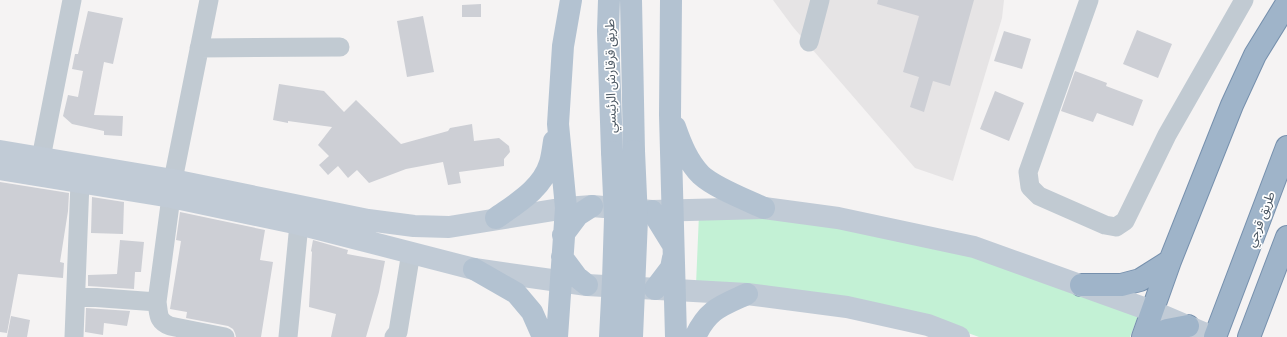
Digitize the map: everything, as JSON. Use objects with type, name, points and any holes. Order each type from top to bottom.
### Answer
[{"type":"highway","points":[[1143,337],[1170,262],[1232,105],[1251,62],[1287,3]]},
{"type":"highway","name":"طريق قرجي","points":[[1214,337],[1287,147]]},
{"type":"highway","points":[[1249,337],[1287,237]]},
{"type":"highway","points":[[1081,285],[1121,286],[1140,280],[1170,262]]},
{"type":"highway","points":[[1154,337],[1167,330],[1188,326]]},
{"type":"main road","points":[[496,218],[527,196],[539,183],[550,164],[558,124],[562,46],[571,0]]},
{"type":"main road","name":"طريق قرقارش الرئيسي","points":[[609,0],[608,31],[614,218],[610,337]]},
{"type":"main road","name":"طريق قرقارش الرئيسي","points":[[631,0],[637,219],[632,337]]},
{"type":"main road","points":[[671,0],[670,116],[663,210],[674,250],[666,290],[676,337]]},
{"type":"main road","points":[[670,116],[682,146],[702,176],[722,188],[764,208]]},
{"type":"main road","points":[[557,337],[566,208],[558,124]]},
{"type":"main road","points":[[0,151],[41,158],[79,172]]},
{"type":"main road","points":[[0,169],[79,172],[368,220],[414,226],[449,227],[496,218],[566,208],[592,206],[663,210],[764,208],[838,218],[974,247],[1152,311],[1214,337]]},
{"type":"main road","points":[[172,188],[299,224],[474,269],[587,286],[747,294],[847,307],[928,325],[959,337]]},
{"type":"main road","points":[[564,235],[578,215],[592,206]]},
{"type":"main road","points":[[562,257],[577,277],[587,286]]},
{"type":"main road","points":[[474,269],[516,293],[532,312],[543,337]]},
{"type":"main road","points":[[695,337],[707,316],[716,308],[747,294]]},
{"type":"street","points":[[41,158],[72,0]]},
{"type":"street","points":[[209,0],[172,188],[157,302],[162,330],[170,326],[225,337]]},
{"type":"street","points":[[809,42],[820,0]]},
{"type":"street","points":[[1089,0],[1028,172],[1030,187],[1039,196],[1105,225],[1116,227],[1125,221],[1167,135],[1244,0]]},
{"type":"street","points":[[199,48],[340,47]]},
{"type":"street","points":[[74,337],[79,172]]},
{"type":"street","points":[[288,337],[299,224]]},
{"type":"street","points":[[394,337],[398,332],[411,252]]},
{"type":"street","points":[[76,296],[157,302]]},
{"type":"shaded area","points":[[773,0],[1004,0],[1002,18],[953,181],[915,168],[793,27]]},
{"type":"green space","points":[[699,214],[769,216],[930,241],[1138,316],[1130,337],[979,337],[912,313],[696,285]]},
{"type":"building","points":[[878,0],[974,0],[950,86],[933,81],[924,112],[910,107],[919,77],[903,72],[919,16],[877,4]]},
{"type":"building","points":[[481,4],[481,17],[462,17],[462,5]]},
{"type":"building","points":[[88,11],[123,18],[113,64],[104,62],[94,115],[123,116],[122,136],[104,135],[104,131],[72,124],[63,116],[68,95],[78,97],[83,71],[72,69],[75,54],[78,54]]},
{"type":"building","points":[[423,16],[434,72],[407,77],[397,21]]},
{"type":"building","points":[[1137,30],[1172,44],[1158,78],[1123,64]]},
{"type":"building","points":[[1004,31],[1031,39],[1022,69],[994,61]]},
{"type":"building","points":[[1075,71],[1107,83],[1106,86],[1143,100],[1133,126],[1097,113],[1093,122],[1061,111]]},
{"type":"building","points":[[279,84],[324,91],[344,112],[356,100],[401,144],[448,131],[450,128],[472,124],[474,141],[499,138],[509,146],[510,152],[504,159],[504,166],[459,172],[461,183],[448,185],[443,162],[406,169],[369,183],[357,170],[348,178],[338,166],[328,175],[319,165],[329,156],[318,145],[332,127],[288,121],[288,123],[273,120]]},
{"type":"building","points":[[995,91],[1024,103],[1009,141],[980,129]]},
{"type":"building","points":[[0,182],[69,193],[68,211],[60,262],[64,263],[63,278],[18,274],[7,333],[0,332]]},
{"type":"building","points":[[92,197],[124,202],[123,234],[91,233]]},
{"type":"building","points":[[180,212],[265,230],[260,260],[273,262],[261,337],[236,337],[233,329],[228,326],[186,318],[187,312],[170,309],[181,241],[176,240]]},
{"type":"building","points":[[120,240],[144,242],[141,272],[135,272],[134,289],[88,286],[88,275],[117,274]]},
{"type":"building","points":[[313,240],[348,250],[347,254],[385,261],[379,292],[366,337],[331,337],[336,314],[309,307],[311,251]]},
{"type":"building","points":[[86,308],[130,311],[127,326],[104,323],[103,335],[85,332]]},
{"type":"building","points":[[11,316],[30,320],[27,337],[7,337]]}]
